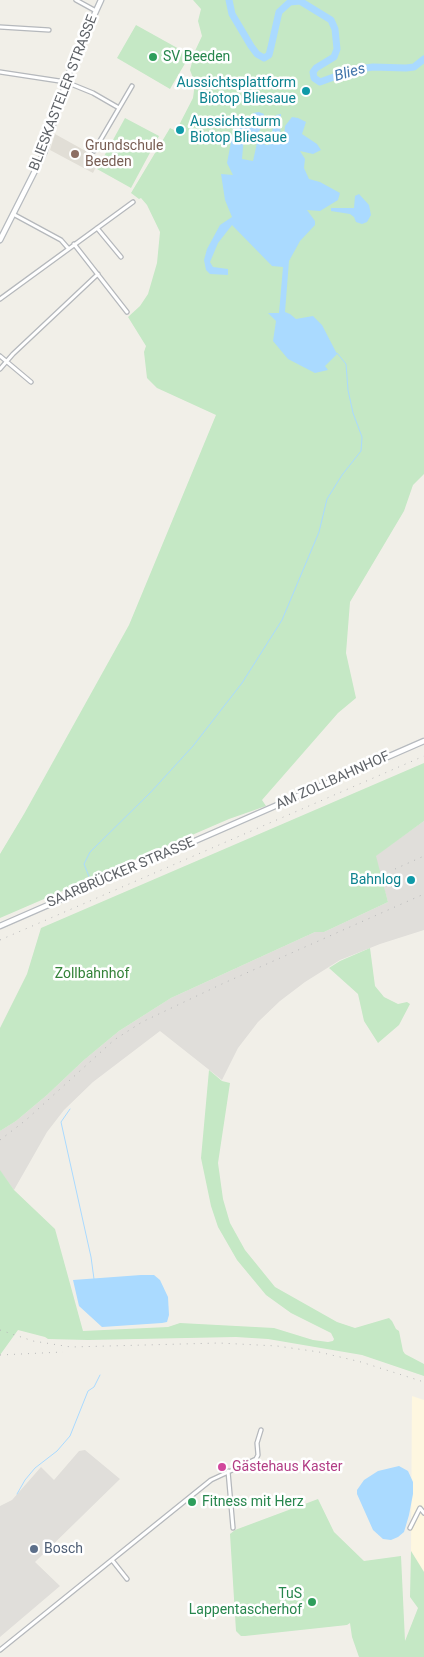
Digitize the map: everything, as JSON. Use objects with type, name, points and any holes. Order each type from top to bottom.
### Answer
[{"type":"main road","name":"BLIESKASTELER STRASSE","points":[[0,240],[44,153],[66,82],[101,0]]},
{"type":"main road","name":"AM ZOLLBAHNHOF","points":[[242,821],[424,741]]},
{"type":"main road","name":"SAARBRÜCKER STRASSE","points":[[0,926],[242,821]]},
{"type":"street","points":[[76,0],[96,11]]},
{"type":"street","points":[[0,27],[49,30]]},
{"type":"street","points":[[0,72],[45,77],[66,82],[93,93],[119,108]]},
{"type":"street","points":[[94,152],[132,86]]},
{"type":"street","points":[[0,299],[133,202]]},
{"type":"street","points":[[13,214],[61,240],[68,248]]},
{"type":"street","points":[[97,228],[121,257]]},
{"type":"street","points":[[74,244],[127,312]]},
{"type":"street","points":[[0,369],[6,361],[98,274]]},
{"type":"street","points":[[0,356],[31,382]]},
{"type":"street","points":[[0,1650],[211,1480],[258,1458],[257,1443],[261,1430]]},
{"type":"street","points":[[228,1471],[233,1528]]},
{"type":"street","points":[[410,1528],[420,1508],[424,1513]]},
{"type":"street","points":[[112,1560],[127,1578]]},
{"type":"shaded area","name":"Grundschule Beeden","points":[[55,134],[100,159],[93,173],[50,150]]},
{"type":"shaded area","points":[[424,821],[424,930],[380,944],[340,960],[305,982],[280,1001],[258,1022],[238,1048],[222,1080],[160,1031],[93,1082],[64,1110],[47,1132],[14,1190],[0,1171],[0,1131],[16,1121],[47,1095],[84,1060],[119,1031],[171,998],[315,932],[324,932],[388,902],[375,856]]},
{"type":"shaded area","points":[[412,1396],[424,1400],[424,1572],[411,1551]]},
{"type":"shaded area","name":"Bosch","points":[[85,1450],[120,1479],[35,1562],[60,1586],[0,1637],[0,1506],[12,1500],[41,1467],[54,1480],[79,1451]]},
{"type":"green space","points":[[193,0],[424,0],[424,474],[413,485],[404,511],[350,602],[346,653],[356,698],[338,713],[262,800],[266,806],[229,819],[0,918],[0,854],[129,625],[216,415],[157,388],[147,378],[144,352],[146,346],[128,317],[140,306],[148,294],[157,263],[160,232],[147,205],[141,198],[139,199],[131,193],[170,128],[176,131],[193,98],[195,83],[190,70],[195,51],[202,36],[198,21],[201,9]]},
{"type":"green space","name":"SV Beeden","points":[[136,25],[190,55],[170,89],[117,58]]},
{"type":"green space","points":[[125,118],[159,136],[131,188],[97,169]]},
{"type":"green space","name":"Zollbahnhof","points":[[424,763],[424,821],[376,856],[388,902],[324,932],[315,932],[171,998],[119,1031],[84,1060],[47,1095],[16,1121],[0,1131],[0,1028],[27,974],[41,928]]},
{"type":"green space","points":[[370,948],[375,986],[384,997],[398,1004],[407,1002],[410,1004],[399,1025],[378,1043],[364,1021],[358,994],[329,968]]},
{"type":"green space","points":[[209,1070],[222,1081],[230,1083],[218,1163],[223,1199],[230,1223],[245,1250],[275,1287],[337,1322],[355,1328],[389,1318],[399,1331],[405,1354],[424,1364],[424,1376],[362,1355],[268,1339],[236,1337],[48,1339],[18,1330],[0,1355],[0,1170],[14,1190],[55,1229],[83,1331],[168,1327],[180,1323],[274,1328],[313,1340],[333,1341],[331,1333],[291,1313],[266,1295],[237,1260],[218,1227],[211,1206],[201,1158]]},
{"type":"green space","points":[[318,1499],[334,1532],[364,1561],[401,1556],[405,1641],[418,1608],[410,1597],[411,1551],[424,1572],[424,1657],[359,1657],[352,1637],[350,1623],[347,1625],[245,1636],[241,1636],[236,1631],[230,1534],[235,1530]]},
{"type":"water","points":[[259,112],[264,114],[260,130],[255,136],[244,136],[242,159],[253,161],[257,143],[262,138],[265,145],[269,145],[276,115],[281,114],[280,141],[284,139],[285,126],[292,117],[298,118],[306,122],[302,134],[317,144],[321,150],[313,154],[300,151],[305,159],[304,168],[309,179],[320,182],[340,193],[338,200],[320,211],[307,210],[315,221],[315,225],[300,241],[289,261],[285,312],[296,319],[313,316],[322,325],[337,354],[325,366],[328,370],[315,373],[288,359],[273,341],[276,321],[268,313],[279,313],[283,267],[272,266],[232,225],[218,243],[210,262],[213,267],[228,269],[228,275],[210,274],[206,270],[204,260],[207,249],[220,225],[232,217],[225,200],[221,174],[233,175],[227,163],[231,142],[237,126],[250,128],[253,113]]},
{"type":"water","points":[[359,194],[369,205],[371,215],[367,222],[362,224],[356,222],[350,214],[331,211],[331,208],[354,208],[355,196]]},
{"type":"water","points":[[154,1275],[160,1280],[168,1297],[169,1315],[167,1322],[102,1327],[79,1306],[73,1280]]},
{"type":"water","points":[[399,1466],[408,1471],[413,1482],[409,1515],[404,1532],[391,1540],[383,1539],[373,1530],[357,1490],[364,1480],[378,1471]]},
{"type":"waterway","name":"Blies","points":[[229,0],[232,14],[251,46],[257,54],[264,58],[269,55],[279,12],[290,2],[300,1],[331,20],[335,29],[337,49],[334,57],[316,68],[313,72],[314,78],[320,82],[353,70],[373,67],[414,67],[424,59]]},
{"type":"waterway","points":[[90,879],[84,864],[90,852],[150,793],[193,746],[242,683],[282,620],[319,532],[327,499],[342,475],[361,451],[362,437],[353,413],[348,390],[346,364],[337,353]]},
{"type":"waterway","points":[[70,1109],[61,1122],[91,1257],[94,1279]]},
{"type":"waterway","points":[[17,1494],[35,1468],[57,1451],[70,1436],[88,1391],[94,1387],[100,1375]]},
{"type":"railway","points":[[0,940],[424,756]]},
{"type":"railway","points":[[395,869],[424,856]]},
{"type":"railway","points":[[0,1140],[26,1120],[114,1040],[142,1022],[224,983],[424,894]]},
{"type":"railway","points":[[0,1330],[33,1341],[71,1347],[219,1343],[277,1346],[319,1352],[361,1362],[424,1382]]},
{"type":"railway","points":[[0,1355],[63,1352]]},
{"type":"place","name":"SV Beeden","points":[[153,57]]},
{"type":"place","name":"Aussichtsplattform Biotop Bliesaue","points":[[306,91]]},
{"type":"place","name":"Aussichtsturm Biotop Bliesaue","points":[[180,130]]},
{"type":"place","name":"Grundschule Beeden","points":[[75,154]]},
{"type":"place","name":"Bahnlog","points":[[411,880]]},
{"type":"place","name":"Gästehaus Kaster","points":[[222,1467]]},
{"type":"place","name":"Fitness mit Herz","points":[[192,1502]]},
{"type":"place","name":"Bosch","points":[[34,1549]]},
{"type":"place","name":"TuS Lappentascherhof","points":[[312,1602]]}]
